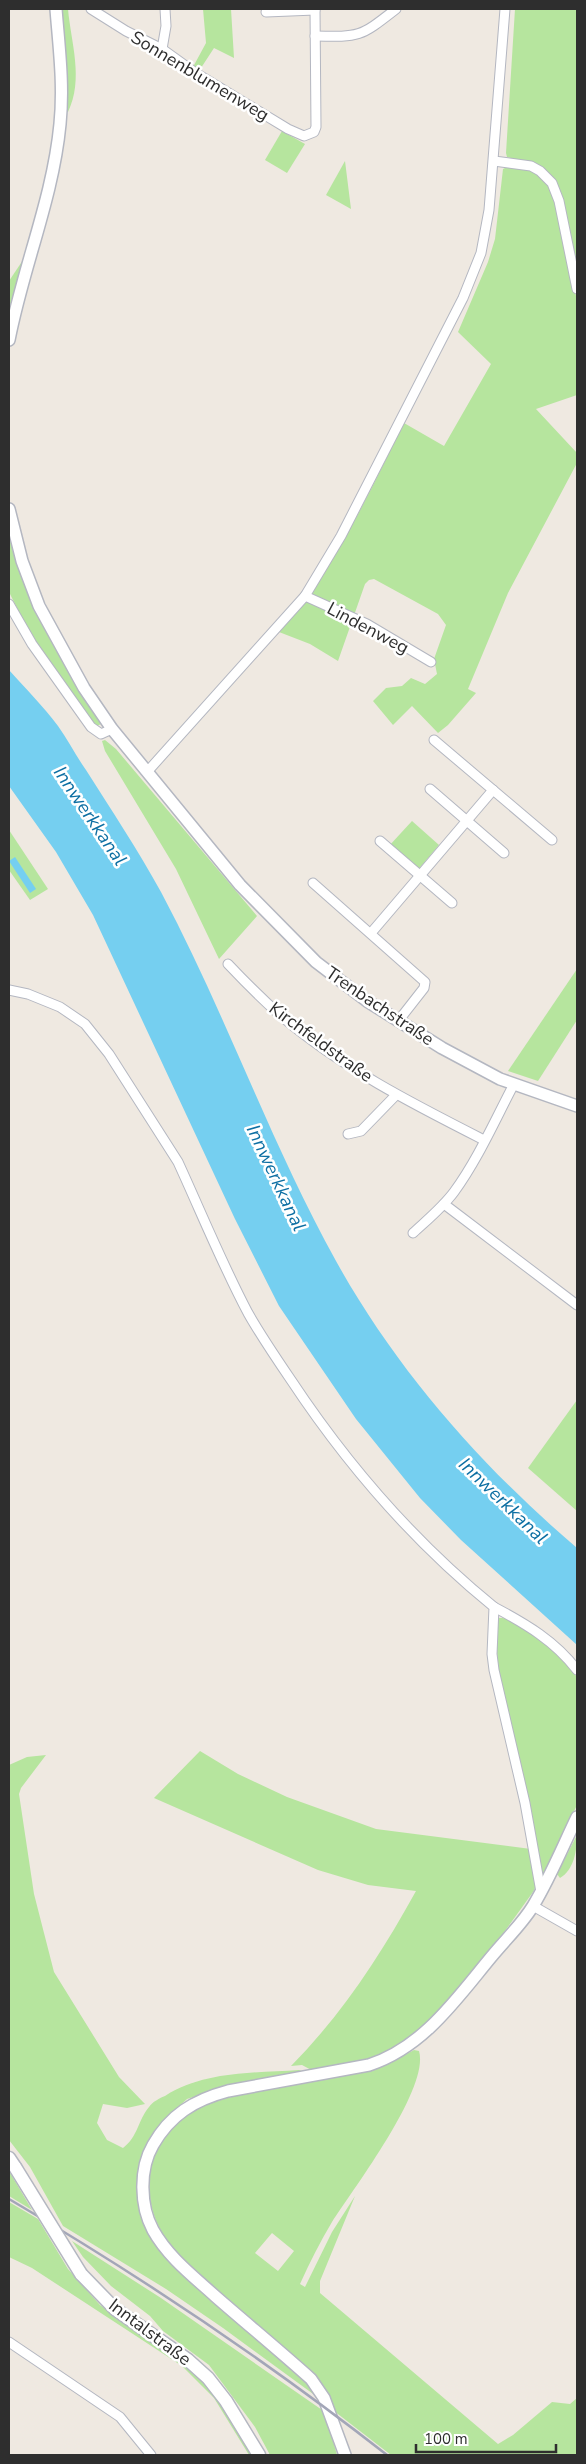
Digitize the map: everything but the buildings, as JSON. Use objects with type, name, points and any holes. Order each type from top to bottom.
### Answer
[{"type":"main road","name":"Inntalstraße","points":[[12,2163],[81,2274],[115,2309],[188,2360],[208,2378],[226,2400],[259,2455]]},
{"type":"street","points":[[9,340],[46,202],[58,138],[60,66],[56,9]]},
{"type":"street","name":"Sonnenblumenweg","points":[[91,9],[126,31],[162,49],[194,72],[295,133],[304,136],[312,133],[316,127],[315,36]]},
{"type":"street","points":[[162,49],[166,26],[165,9]]},
{"type":"street","points":[[266,12],[316,10],[315,36],[354,36],[363,34],[396,9]]},
{"type":"street","points":[[147,772],[305,596],[338,543],[432,362],[474,275],[486,231],[494,160],[504,9]]},
{"type":"street","points":[[494,160],[513,162],[536,168],[554,187],[559,201],[577,289]]},
{"type":"street","name":"Trenbachstraße","points":[[9,509],[22,561],[39,606],[75,672],[112,729],[216,858],[246,892],[316,962],[353,991],[442,1048],[514,1084],[577,1106]]},
{"type":"street","name":"Lindenweg","points":[[305,596],[367,624],[431,662]]},
{"type":"street","points":[[9,604],[32,644],[91,727],[101,734],[112,729]]},
{"type":"street","points":[[434,740],[552,840]]},
{"type":"street","points":[[430,789],[504,853]]},
{"type":"street","points":[[370,933],[468,822],[493,790]]},
{"type":"street","points":[[380,842],[452,903]]},
{"type":"street","points":[[314,883],[425,982],[424,988],[398,1020]]},
{"type":"street","name":"Kirchfeldstraße","points":[[228,964],[281,1015],[309,1038],[396,1095],[484,1140]]},
{"type":"street","points":[[9,990],[45,1000],[72,1014],[98,1039],[165,1139],[249,1313],[322,1427],[373,1490],[411,1532],[462,1581],[494,1607],[557,1646],[577,1670]]},
{"type":"street","points":[[413,1233],[444,1204],[467,1172],[514,1084]]},
{"type":"street","points":[[348,1134],[361,1131],[396,1095]]},
{"type":"street","points":[[444,1204],[577,1305]]},
{"type":"street","points":[[494,1607],[492,1646],[494,1670],[525,1803],[541,1892]]},
{"type":"street","points":[[345,2455],[324,2398],[310,2379],[181,2266],[159,2240],[148,2219],[144,2206],[143,2183],[148,2156],[155,2140],[174,2117],[188,2106],[207,2098],[228,2091],[369,2065],[388,2058],[407,2047],[440,2017],[533,1906],[577,1817]]},
{"type":"street","points":[[533,1906],[577,1931]]},
{"type":"street","points":[[9,2342],[120,2417],[151,2455]]},
{"type":"green space","points":[[61,9],[68,9],[76,74],[73,99],[68,112],[65,112]]},
{"type":"green space","points":[[203,9],[231,9],[234,58],[214,48],[199,71],[193,67],[206,43]]},
{"type":"green space","points":[[515,9],[577,9],[577,277],[559,191],[526,162],[507,157],[506,153]]},
{"type":"green space","points":[[282,131],[305,144],[287,173],[265,160]]},
{"type":"green space","points":[[345,161],[351,209],[326,195]]},
{"type":"green space","points":[[511,165],[535,171],[546,179],[557,200],[577,301],[577,395],[536,409],[577,453],[577,463],[508,593],[468,689],[476,693],[448,725],[438,733],[412,706],[393,725],[373,701],[386,688],[402,686],[411,678],[425,684],[437,674],[434,659],[446,625],[438,614],[374,579],[369,580],[365,584],[338,661],[310,644],[279,632],[299,608],[333,558],[363,505],[404,423],[444,446],[491,364],[458,332],[488,262],[495,239],[503,169]]},
{"type":"green space","points":[[27,254],[9,317],[9,281]]},
{"type":"green space","points":[[9,533],[13,552],[23,577],[101,724],[97,726],[31,636],[9,592]]},
{"type":"green space","points":[[105,740],[116,749],[257,916],[219,959],[176,869],[105,751],[102,741]]},
{"type":"green space","points":[[412,821],[439,845],[417,871],[389,846]]},
{"type":"green space","points":[[9,830],[48,889],[30,900],[9,870]]},
{"type":"green space","points":[[577,969],[577,1020],[538,1081],[508,1071]]},
{"type":"green space","points":[[577,1400],[577,1511],[528,1468]]},
{"type":"green space","points":[[499,1618],[509,1619],[531,1631],[553,1649],[577,1677],[577,1805],[541,1879],[511,1743],[504,1701],[496,1634]]},
{"type":"green space","points":[[200,1751],[238,1774],[287,1797],[376,1829],[531,1849],[536,1886],[497,1942],[428,2025],[380,2058],[315,2072],[302,2065],[291,2066],[310,2046],[360,1983],[416,1891],[368,1885],[318,1870],[154,1798]]},
{"type":"green space","points":[[46,1755],[21,1788],[19,1794],[34,1894],[54,1972],[119,2077],[145,2104],[127,2108],[103,2104],[97,2123],[107,2140],[123,2148],[132,2139],[145,2112],[152,2103],[196,2082],[247,2073],[299,2070],[307,2073],[212,2091],[187,2099],[164,2120],[150,2141],[140,2164],[143,2220],[155,2244],[175,2267],[311,2386],[320,2399],[166,2289],[63,2226],[30,2167],[9,2140],[9,1765],[27,1757]]},
{"type":"green space","points":[[577,1835],[572,1865],[560,1878],[557,1874]]},
{"type":"green space","points":[[414,2050],[419,2051],[419,2068],[413,2089],[402,2113],[372,2163],[332,2222],[300,2284],[305,2287],[332,2232],[355,2196],[320,2281],[320,2293],[498,2444],[513,2435],[552,2402],[570,2404],[577,2398],[577,2455],[391,2455],[334,2411],[329,2396],[318,2379],[185,2263],[162,2233],[157,2223],[150,2201],[149,2188],[153,2158],[157,2148],[167,2134],[192,2113],[206,2105],[235,2096],[375,2069]],"holes":[[[272,2233],[294,2251],[278,2271],[255,2253]]]},
{"type":"green space","points":[[9,2171],[32,2210],[9,2196]]},
{"type":"green space","points":[[9,2202],[38,2219],[68,2269],[100,2305],[196,2373],[215,2394],[254,2455],[249,2455],[214,2398],[182,2366],[32,2268],[9,2257]]},
{"type":"green space","points":[[72,2241],[161,2298],[325,2412],[337,2455],[270,2455],[255,2427],[209,2365],[163,2331],[150,2316],[111,2286],[83,2257]]},
{"type":"water","name":"Innwerkkanal","points":[[9,670],[62,731],[161,892],[206,984],[268,1124],[312,1216],[360,1302],[414,1379],[475,1451],[542,1517],[577,1548],[577,1645],[461,1540],[420,1498],[356,1419],[279,1306],[235,1219],[93,915],[56,852],[9,786]]},
{"type":"water","points":[[15,857],[36,889],[30,893],[9,861]]},
{"type":"railway","points":[[9,2199],[155,2289],[296,2386],[387,2455]]}]
